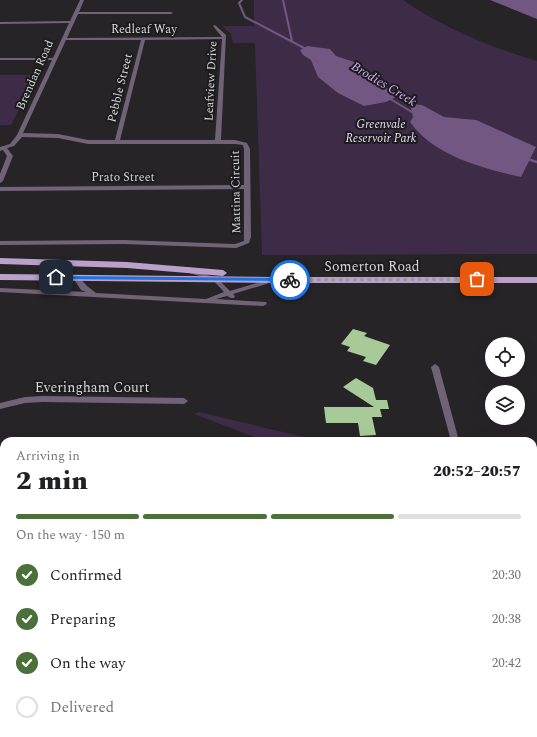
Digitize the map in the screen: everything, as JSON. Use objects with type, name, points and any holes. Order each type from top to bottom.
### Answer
[{"type":"main road","name":"Somerton Road","points":[[0,261],[127,265],[188,271],[274,275],[303,279]]},
{"type":"main road","name":"Somerton Road","points":[[0,277],[274,280],[537,280]]},
{"type":"street","name":"Brendan Road","points":[[2,149],[12,145],[20,135],[82,0]]},
{"type":"street","points":[[76,13],[171,13]]},
{"type":"street","points":[[0,23],[71,22]]},
{"type":"street","name":"Leafview Drive","points":[[215,26],[222,33],[224,38],[218,142]]},
{"type":"street","name":"Redleaf Way","points":[[63,39],[224,38]]},
{"type":"street","name":"Pebble Street","points":[[117,142],[143,39]]},
{"type":"street","points":[[0,59],[54,59]]},
{"type":"street","name":"Mattina Circuit","points":[[0,243],[124,242],[236,246],[247,242],[247,146],[235,142],[80,142],[58,136],[20,135]]},
{"type":"street","points":[[0,181],[10,156],[8,151],[2,149]]},
{"type":"street","name":"Prato Street","points":[[0,189],[247,187]]},
{"type":"street","name":"Somerton Road","points":[[188,271],[215,279],[228,294],[242,302]]},
{"type":"street","points":[[77,278],[84,288],[96,295]]},
{"type":"street","name":"Somerton Road","points":[[203,300],[274,280]]},
{"type":"street","name":"Somerton Road","points":[[0,290],[263,304]]},
{"type":"street","points":[[435,367],[454,437]]},
{"type":"street","name":"Everingham Court","points":[[0,406],[24,400],[43,399],[184,402]]},
{"type":"green space","name":"Greenvale Reservoir Park","points":[[254,0],[403,0],[434,19],[467,36],[502,50],[537,61],[537,254],[262,255],[255,43],[233,43],[231,34],[222,26],[254,26]]},
{"type":"green space","points":[[0,75],[36,75],[11,125],[0,125]]},
{"type":"green space","points":[[199,412],[304,437],[254,437],[194,414]]},
{"type":"shaded area","points":[[490,0],[537,0],[537,19]]},
{"type":"shaded area","points":[[307,46],[330,49],[336,56],[357,63],[374,83],[402,94],[386,102],[364,106],[338,93],[318,77],[311,60],[303,55],[300,50]]},
{"type":"shaded area","points":[[410,104],[422,105],[444,117],[476,120],[536,147],[521,177],[475,165],[445,152],[420,134],[410,122],[413,117]]},
{"type":"building","points":[[353,329],[367,333],[364,336],[390,345],[376,365],[363,361],[366,357],[347,351],[350,347],[341,344]]},
{"type":"building","points":[[356,378],[373,388],[376,400],[387,400],[389,409],[380,409],[382,417],[372,417],[376,435],[360,436],[358,423],[326,423],[324,407],[374,407],[343,387]]},
{"type":"waterway","name":"Brodies Creek","points":[[242,0],[239,3],[245,17],[306,49]]},
{"type":"waterway","points":[[283,0],[292,41]]},
{"type":"waterway","name":"Brodies Creek","points":[[387,97],[415,114]]},
{"type":"waterway","name":"Brodies Creek","points":[[528,159],[537,162]]},
{"type":"way so far","points":[[290,280],[402,278],[477,279]]},
{"type":"route","points":[[56,277],[290,280]]}]
